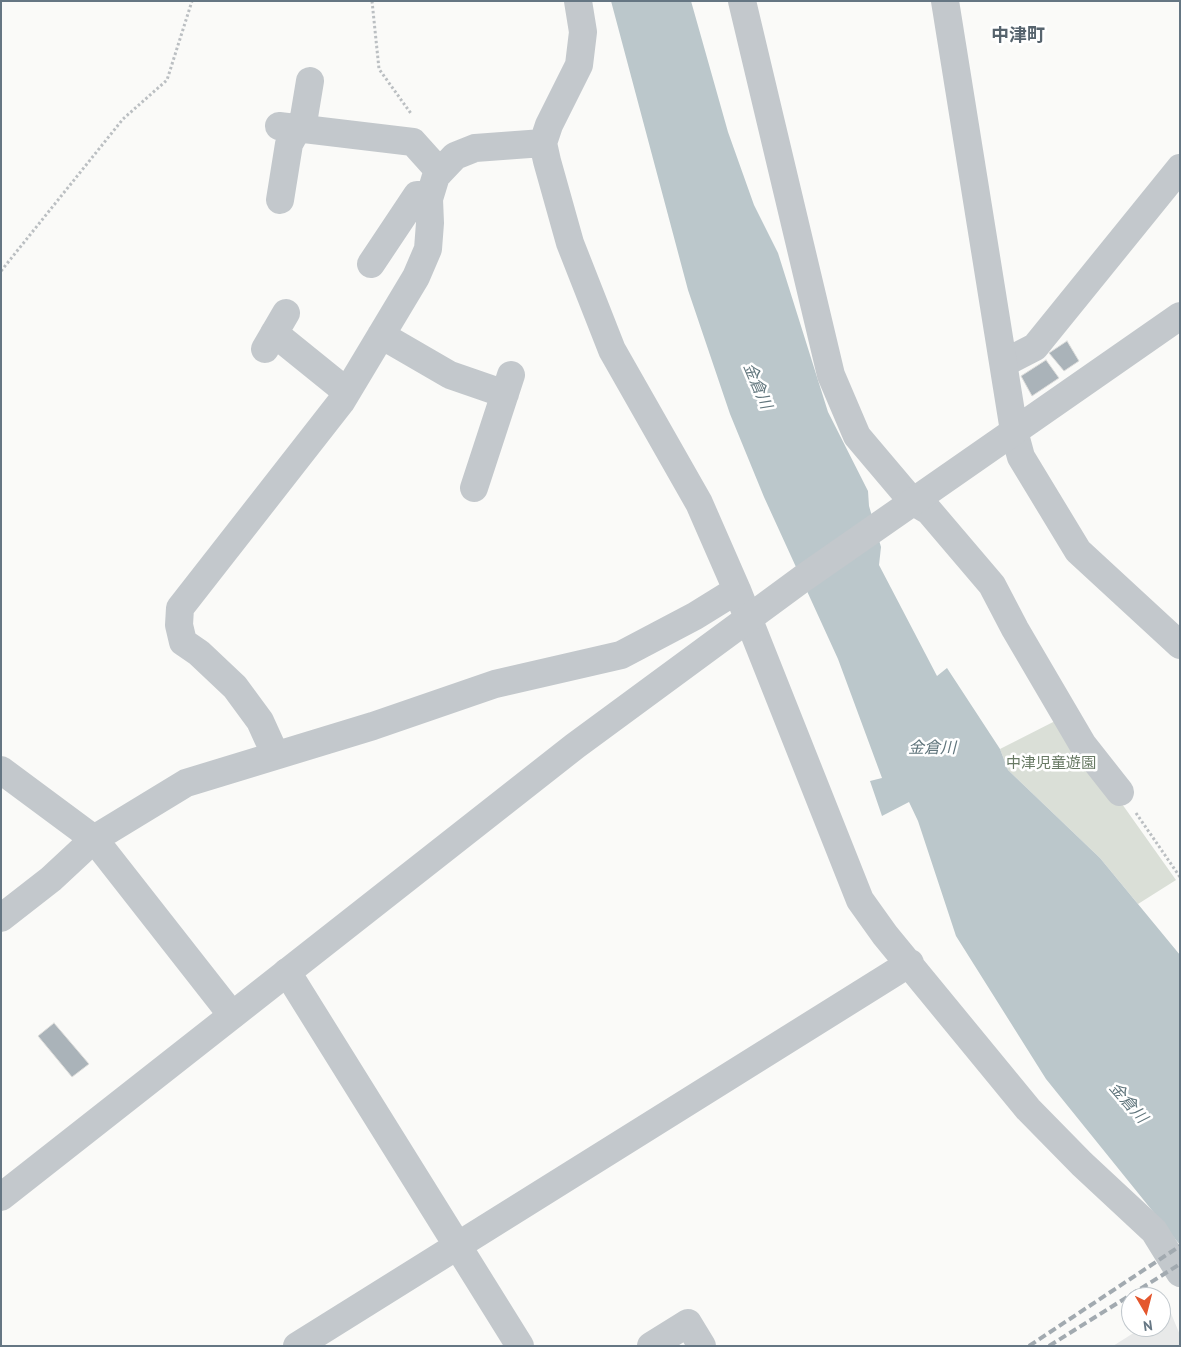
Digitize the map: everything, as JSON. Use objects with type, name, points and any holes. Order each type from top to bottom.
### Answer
[{"type":"street","points":[[578,1],[582,32],[579,65],[549,125],[543,143],[570,243],[612,350],[699,503],[750,618],[860,900],[885,935],[910,963],[1028,1109],[1082,1164],[1154,1231],[1180,1273]]},
{"type":"street","points":[[742,1],[831,375],[857,436],[906,506],[929,512],[992,585],[1015,629],[1083,745],[1120,792]]},
{"type":"street","points":[[945,1],[1014,431],[1021,458],[1078,551],[1180,645]]},
{"type":"street","points":[[288,127],[304,117],[310,80]]},
{"type":"street","points":[[275,754],[260,721],[235,688],[199,653],[183,642],[179,625],[180,608],[347,392],[416,277],[428,249],[435,183],[420,150],[413,142],[288,127]]},
{"type":"street","points":[[280,200],[289,144],[288,127]]},
{"type":"street","points":[[371,264],[416,195],[435,183],[455,156],[475,148],[543,143]]},
{"type":"street","points":[[1004,363],[1035,347],[1180,168]]},
{"type":"street","points":[[1,1197],[575,746],[802,579],[1180,316]]},
{"type":"street","points":[[275,332],[347,392]]},
{"type":"street","points":[[381,335],[450,375],[508,384],[474,488]]},
{"type":"street","points":[[1,918],[51,879],[94,839],[186,783],[275,754],[373,726],[495,684],[621,655],[695,616],[737,590]]},
{"type":"street","points":[[1,770],[94,839],[232,1015]]},
{"type":"street","points":[[297,1346],[910,963]]},
{"type":"street","points":[[287,972],[520,1346]]},
{"type":"street","points":[[651,1346],[688,1323],[702,1346]]},
{"type":"path","points":[[1,272],[123,119],[167,80],[192,1]]},
{"type":"path","points":[[372,1],[380,70],[412,115],[420,150]]},
{"type":"path","points":[[1120,792],[1180,877]]},
{"type":"shaded area","points":[[1171,1313],[1180,1335],[1180,1346],[1113,1346],[1127,1337],[1171,1337]]},
{"type":"green space","name":"中津児童遊園","points":[[1061,718],[1176,880],[1138,904],[1100,858],[1008,770],[1000,749]]},
{"type":"water","name":"金倉川","points":[[611,1],[691,1],[728,132],[754,205],[778,253],[828,412],[868,491],[869,506],[881,547],[879,565],[937,676],[947,668],[1000,749],[1008,770],[1100,858],[1180,955],[1180,1245],[1046,1079],[956,936],[918,821],[909,802],[882,816],[870,781],[882,778],[838,659],[764,497],[730,414],[688,290]]},
{"type":"building","points":[[1067,341],[1079,361],[1064,371],[1049,353]]},
{"type":"building","points":[[1046,360],[1059,378],[1032,396],[1021,376]]},
{"type":"building","points":[[54,1023],[89,1064],[72,1077],[38,1036]]},
{"type":"railway","points":[[1029,1346],[1180,1246]]},
{"type":"railway","points":[[1049,1346],[1180,1264]]},
{"type":"district","name":"中津町","points":[[1018,36]]}]
